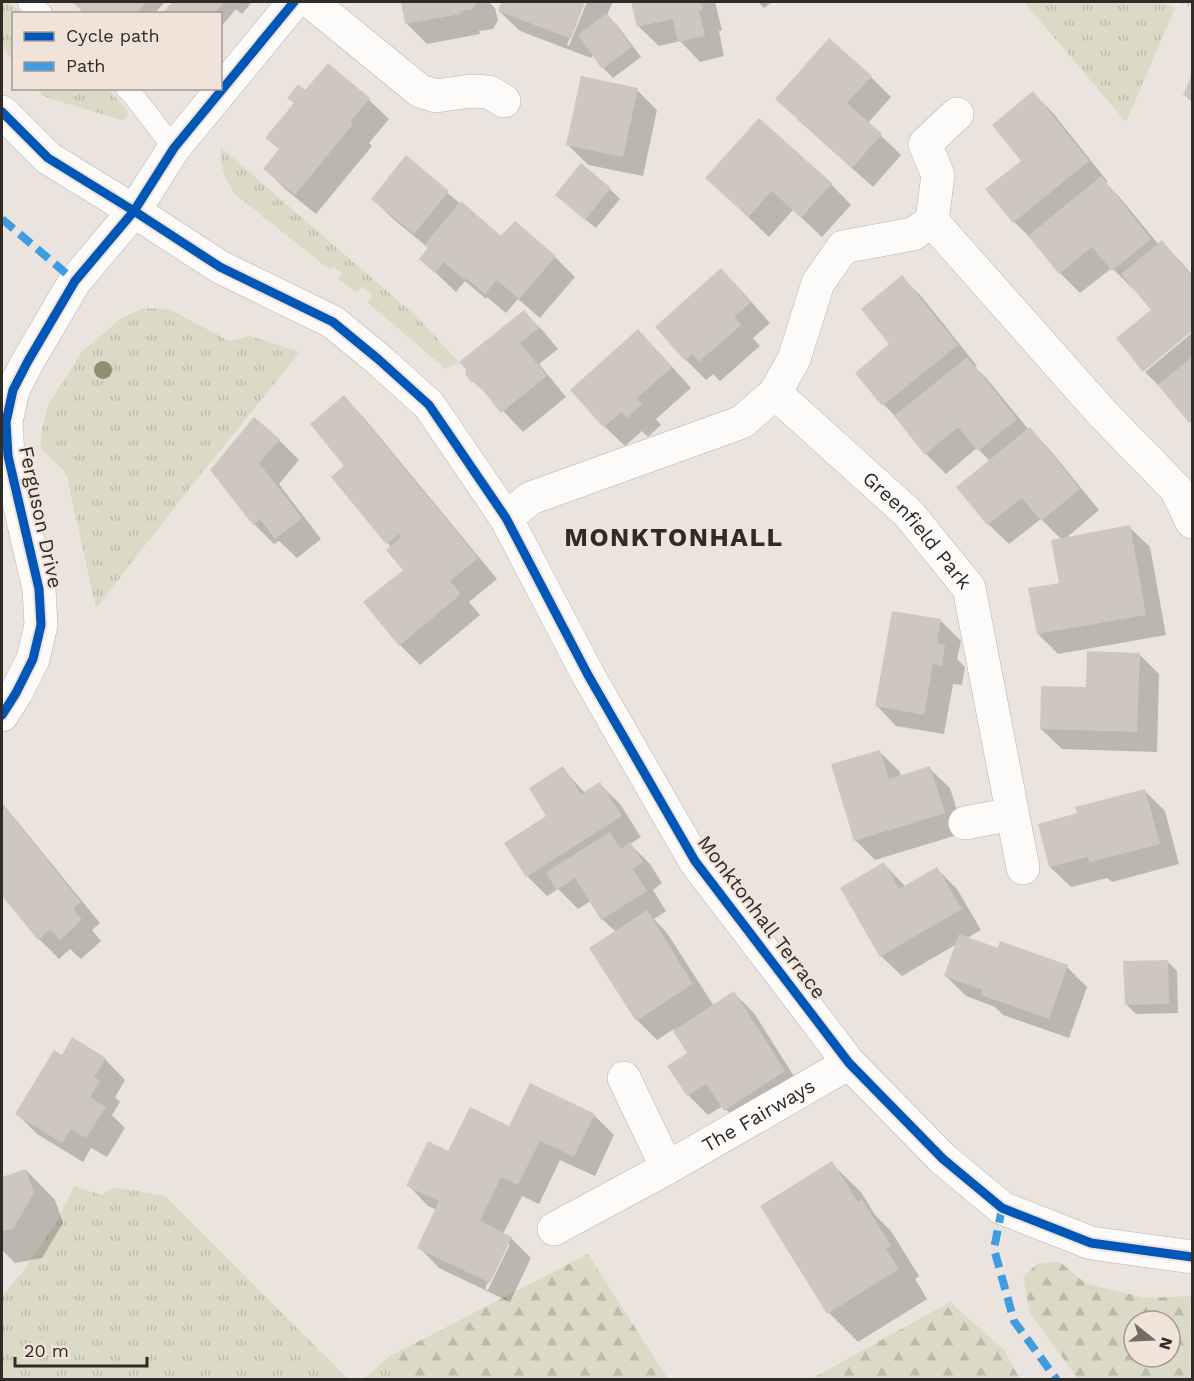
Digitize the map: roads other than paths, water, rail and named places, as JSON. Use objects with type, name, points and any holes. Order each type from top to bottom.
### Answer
[{"type":"street","name":"Ferguson Drive","points":[[222,90],[294,2]]},
{"type":"street","points":[[311,2],[420,91],[436,96],[471,91],[489,92],[504,101]]},
{"type":"street","name":"Ferguson Drive","points":[[2,715],[33,658],[41,625],[39,589],[8,456],[6,422],[13,390],[75,281],[134,211],[174,148],[222,90]]},
{"type":"street","name":"Monktonhall Terrace","points":[[2,112],[48,158],[220,267],[333,322],[429,405],[506,518],[588,675],[695,861],[849,1063],[943,1159],[1002,1208],[1091,1243],[1192,1257]]},
{"type":"street","points":[[506,518],[531,498],[742,422],[775,393],[794,359],[818,283],[843,247],[913,234],[932,221],[938,175],[925,144],[957,114]]},
{"type":"street","points":[[932,221],[1103,414],[1176,489],[1192,522]]},
{"type":"street","name":"Greenfield Park","points":[[775,393],[909,514],[969,588],[1023,868]]},
{"type":"street","points":[[965,823],[1012,814]]},
{"type":"street","name":"The Fairways","points":[[554,1229],[667,1168],[849,1063]]},
{"type":"street","points":[[624,1078],[667,1168]]},
{"type":"lane","points":[[28,2],[40,12]]},
{"type":"lane","points":[[128,90],[174,148]]},
{"type":"district","name":"MONKTONHALL","points":[[674,537]]}]
